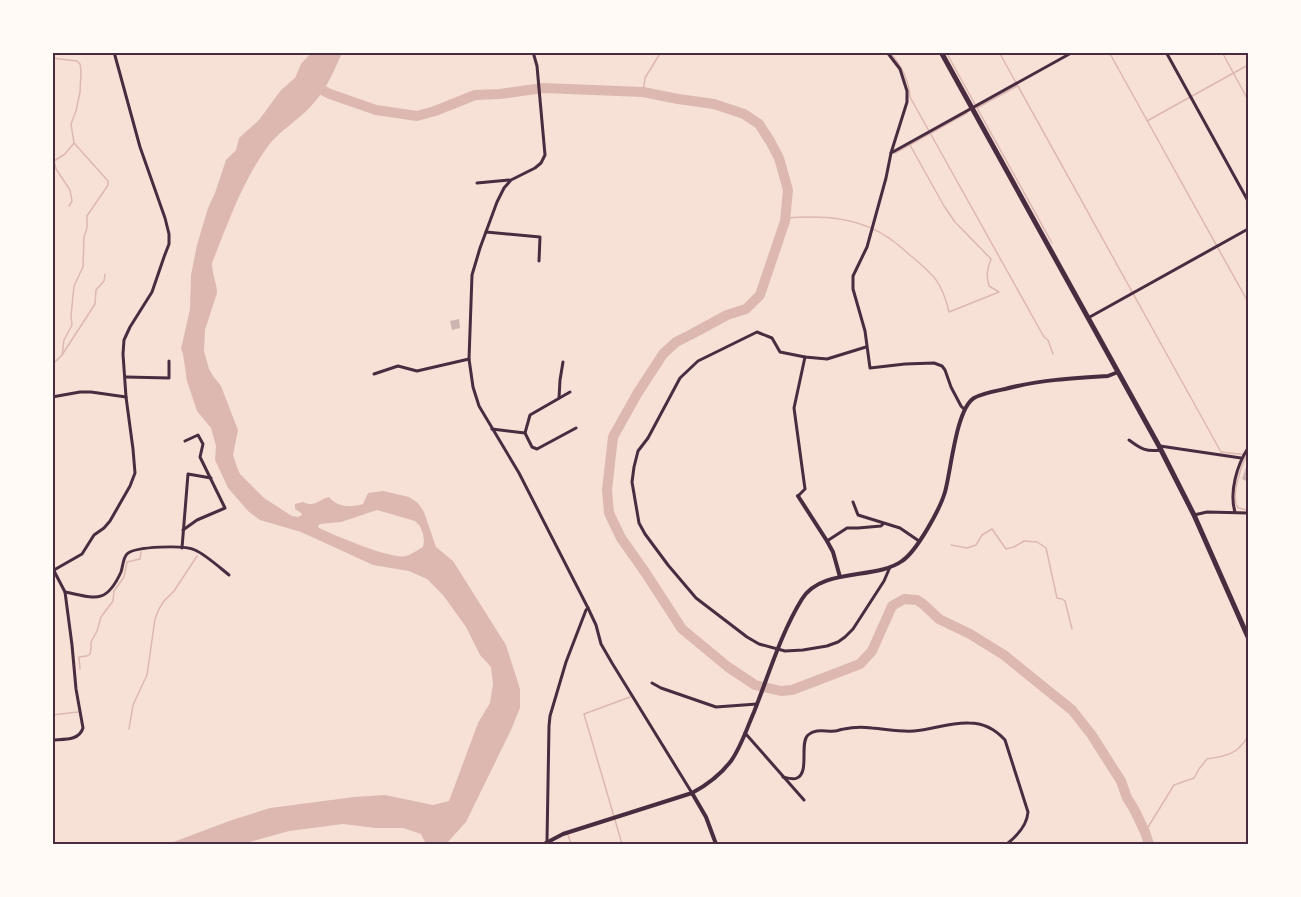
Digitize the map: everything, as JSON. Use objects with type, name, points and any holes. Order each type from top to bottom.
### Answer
[{"type":"highway","points":[[941,52],[1160,448],[1194,515],[1248,637]]},
{"type":"street","points":[[52,740],[77,737],[83,728],[76,689],[65,591],[53,569],[82,554],[94,535],[110,521],[135,473],[126,397],[124,340],[152,292],[169,244],[165,218],[140,147],[114,52]]},
{"type":"street","points":[[477,183],[511,180],[535,168],[545,155],[546,146],[537,66],[533,52]]},
{"type":"street","points":[[887,52],[900,69],[907,91],[907,102],[891,153],[867,248],[853,276],[853,289],[865,331],[870,368],[934,363],[942,366],[964,409]]},
{"type":"street","points":[[891,153],[1073,52]]},
{"type":"street","points":[[1166,52],[1248,201]]},
{"type":"street","points":[[511,180],[497,202],[472,275],[469,359],[473,387],[479,405],[519,473],[588,608],[601,644],[706,817],[716,844]]},
{"type":"street","points":[[1088,318],[1248,229]]},
{"type":"street","points":[[486,232],[540,237],[539,261]]},
{"type":"street","points":[[866,347],[827,359],[805,357],[780,352],[772,338],[757,332],[698,361],[680,378],[648,438],[638,451],[633,467],[632,482],[639,523],[668,565],[696,598],[759,644],[785,651],[827,646],[838,642],[853,629],[890,567]]},
{"type":"street","points":[[805,357],[794,408],[805,489],[798,496],[833,552],[840,577]]},
{"type":"street","points":[[374,374],[398,366],[417,371],[469,359]]},
{"type":"street","points":[[126,377],[169,378],[169,361]]},
{"type":"street","points":[[559,398],[563,362]]},
{"type":"street","points":[[588,608],[566,662],[550,716],[546,843],[563,834],[692,793],[702,788],[724,769],[745,733],[783,638],[804,595],[819,584],[902,562],[920,541],[945,494],[961,417],[968,403],[980,396],[1030,382],[1108,376],[1118,372]]},
{"type":"street","points":[[52,397],[91,392],[126,397]]},
{"type":"street","points":[[570,392],[530,415],[525,433],[532,447],[537,449],[576,428]]},
{"type":"street","points":[[492,429],[525,433]]},
{"type":"street","points":[[183,530],[197,520],[225,507],[200,458],[203,444],[198,435],[185,441]]},
{"type":"street","points":[[1130,440],[1148,452],[1160,448],[1241,458]]},
{"type":"street","points":[[1235,512],[1232,494],[1241,458],[1248,448]]},
{"type":"street","points":[[182,548],[188,474],[212,478]]},
{"type":"street","points":[[853,502],[858,515],[900,528],[920,541]]},
{"type":"street","points":[[1194,515],[1207,512],[1248,513]]},
{"type":"street","points":[[827,541],[847,528],[883,524]]},
{"type":"street","points":[[65,591],[94,597],[104,596],[111,589],[126,555],[142,549],[197,550],[229,575]]},
{"type":"street","points":[[651,683],[716,707],[757,704]]},
{"type":"street","points":[[783,777],[792,779],[800,775],[804,762],[805,740],[810,733],[872,728],[913,732],[970,723],[989,728],[998,732],[1005,740],[1028,812],[1020,833],[1007,844]]},
{"type":"street","points":[[745,733],[804,800]]},
{"type":"shaded area","points":[[311,53],[342,53],[317,99],[268,146],[236,203],[212,263],[217,293],[205,330],[204,351],[209,369],[221,386],[238,430],[233,455],[237,467],[240,474],[264,498],[292,516],[298,517],[302,515],[295,509],[295,504],[303,502],[314,504],[329,497],[340,505],[354,506],[363,504],[368,493],[383,491],[409,497],[418,503],[424,512],[436,547],[453,561],[506,645],[520,689],[520,708],[466,822],[446,844],[426,844],[421,834],[403,828],[375,828],[343,824],[289,831],[242,844],[168,844],[270,808],[385,795],[433,805],[449,801],[478,723],[490,703],[493,684],[491,667],[480,655],[466,627],[443,595],[427,579],[409,571],[373,565],[301,532],[260,520],[249,512],[228,488],[215,460],[216,446],[211,428],[197,411],[187,381],[181,349],[190,309],[191,275],[208,208],[226,160],[236,150],[239,138],[259,120],[281,90],[295,78],[301,64]],"holes":[[[377,510],[415,521],[423,534],[423,547],[406,556],[376,551],[318,526],[341,522]]]},
{"type":"building","points":[[459,319],[460,328],[452,330],[450,321]]},
{"type":"building","points":[[1248,462],[1248,482],[1242,479]]},
{"type":"waterway","points":[[643,92],[645,78],[661,52]]},
{"type":"waterway","points":[[890,52],[904,73],[910,97],[1044,337],[1048,340],[1053,354]]},
{"type":"waterway","points":[[946,52],[1052,243]]},
{"type":"waterway","points":[[999,52],[1221,452],[1248,455]]},
{"type":"waterway","points":[[1109,52],[1248,302]]},
{"type":"waterway","points":[[1222,52],[1248,100]]},
{"type":"waterway","points":[[52,58],[77,61],[81,71],[80,92],[71,124],[74,143],[65,154],[54,161],[56,169],[70,190],[72,201],[69,206]]},
{"type":"waterway","points":[[1147,121],[1248,65]]},
{"type":"waterway","points":[[312,85],[330,94],[376,110],[417,116],[475,95],[543,88],[643,92],[714,104],[744,114],[759,124],[779,158],[788,190],[785,221],[760,295],[746,309],[727,315],[676,342],[663,354],[613,437],[607,490],[609,513],[621,538],[682,629],[728,667],[755,685],[781,691],[792,690],[860,664],[872,651],[892,606],[904,599],[917,600],[939,619],[970,634],[1004,655],[1072,710],[1091,734],[1121,781],[1149,844]]},
{"type":"waterway","points":[[977,108],[1017,86]]},
{"type":"waterway","points":[[895,153],[967,113]]},
{"type":"waterway","points":[[62,355],[64,340],[72,325],[74,286],[83,267],[87,216],[108,185],[108,181],[74,143]]},
{"type":"waterway","points":[[786,218],[842,219],[881,233],[898,244],[931,274],[940,286],[949,312],[999,292],[989,286],[988,282],[987,272],[991,259],[955,222],[910,145]]},
{"type":"waterway","points":[[52,365],[62,355],[95,304],[96,290],[104,281],[105,274]]},
{"type":"waterway","points":[[1248,452],[1240,472],[1235,496],[1238,508],[1248,510]]},
{"type":"waterway","points":[[951,545],[967,548],[976,545],[982,535],[992,529],[1006,549],[1024,541],[1037,542],[1046,548],[1057,598],[1065,601],[1072,629]]},
{"type":"waterway","points":[[80,669],[79,657],[90,654],[91,642],[101,617],[113,601],[114,591],[124,577],[127,562],[140,559],[141,552]]},
{"type":"waterway","points":[[129,729],[133,705],[147,675],[155,619],[164,601],[174,591],[197,556]]},
{"type":"waterway","points":[[622,844],[584,714],[630,697]]},
{"type":"waterway","points":[[52,715],[78,712]]},
{"type":"waterway","points":[[1145,832],[1174,785],[1194,778],[1207,759],[1226,755],[1236,750],[1248,736]]},
{"type":"waterway","points":[[568,835],[571,844]]}]
